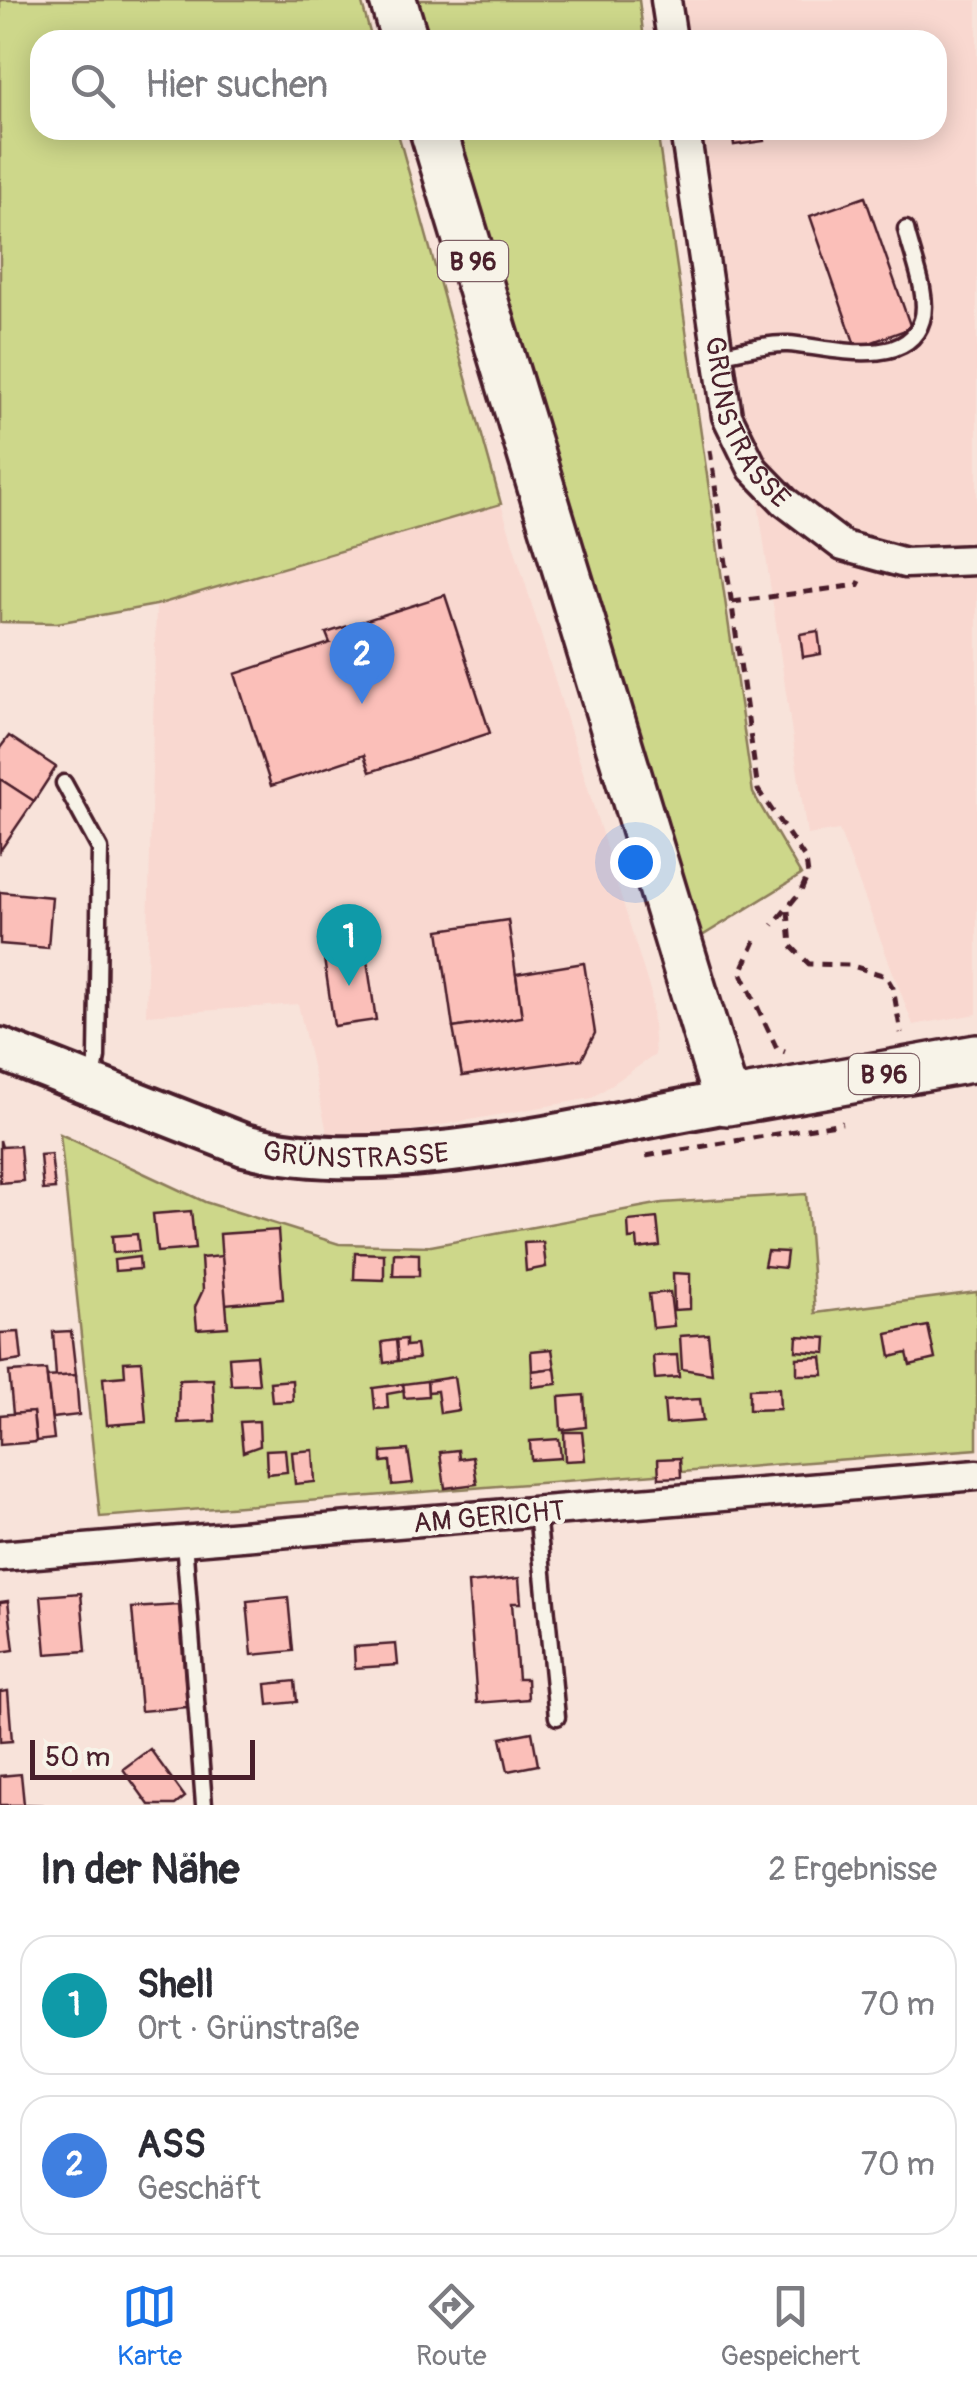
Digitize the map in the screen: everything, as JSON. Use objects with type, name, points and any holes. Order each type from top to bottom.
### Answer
[{"type":"main road","points":[[393,0],[403,30]]},
{"type":"main road","name":"B 96","points":[[436,140],[726,1102],[977,1058]]},
{"type":"main road","name":"GRÜNSTRASSE","points":[[0,1049],[244,1145],[286,1156],[334,1160],[415,1155],[726,1102]]},
{"type":"street","points":[[666,0],[670,30]]},
{"type":"street","name":"GRÜNSTRASSE","points":[[687,140],[727,416],[753,469],[785,502],[843,546],[868,555],[935,564],[977,560]]},
{"type":"street","name":"AM GERICHT","points":[[0,1556],[977,1475]]},
{"type":"lane","points":[[718,355],[785,344],[856,353],[884,350],[906,341],[919,327],[924,309],[906,229]]},
{"type":"lane","points":[[64,783],[100,849],[97,1057],[92,1083]]},
{"type":"lane","points":[[536,1512],[557,1717]]},
{"type":"lane","points":[[184,1541],[204,1805]]},
{"type":"path","points":[[727,416],[706,419],[758,790],[806,860],[808,875],[788,908],[772,925]]},
{"type":"path","points":[[732,602],[858,585],[868,555]]},
{"type":"path","points":[[788,908],[791,946],[798,956],[810,964],[849,966],[886,976],[893,988],[902,1035]]},
{"type":"path","points":[[754,941],[741,972],[777,1049],[790,1054]]},
{"type":"shaded area","points":[[683,0],[977,0],[977,1014],[913,1025],[839,830],[807,835],[704,140],[947,140],[947,30],[688,30]]},
{"type":"shaded area","points":[[501,504],[651,994],[655,1055],[592,1098],[330,1145],[298,1004],[146,1015],[156,605]]},
{"type":"green space","points":[[0,0],[361,0],[369,30],[30,30],[30,140],[400,140],[501,504],[156,605],[57,623],[0,622]]},
{"type":"green space","points":[[404,0],[639,0],[643,30],[413,30]]},
{"type":"green space","points":[[446,140],[658,140],[753,793],[801,875],[689,944]]},
{"type":"green space","points":[[60,1134],[205,1202],[339,1244],[431,1246],[662,1203],[806,1194],[815,1313],[977,1292],[977,1449],[100,1517]]},
{"type":"building","points":[[733,140],[764,140],[764,141],[734,145]]},
{"type":"building","points":[[865,197],[911,328],[856,348],[810,216]]},
{"type":"building","points":[[445,595],[490,733],[370,772],[364,755],[271,786],[235,674],[330,643],[326,633]]},
{"type":"building","points":[[818,631],[821,654],[803,657],[800,634]]},
{"type":"building","points":[[9,736],[56,767],[34,801],[0,779],[0,748]]},
{"type":"building","points":[[0,779],[34,801],[0,851]]},
{"type":"building","points":[[0,892],[52,897],[48,948],[0,944]]},
{"type":"building","points":[[361,920],[376,1020],[334,1026],[323,952],[344,949],[340,923]]},
{"type":"building","points":[[508,920],[522,1017],[453,1028],[439,930]]},
{"type":"building","points":[[584,963],[595,1033],[582,1059],[462,1076],[453,1028],[522,1017],[516,974]]},
{"type":"building","points":[[0,1140],[2,1147],[20,1146],[23,1181],[0,1183]]},
{"type":"building","points":[[51,1154],[55,1189],[43,1190],[40,1155]]},
{"type":"building","points":[[191,1211],[195,1249],[157,1252],[153,1214]]},
{"type":"building","points":[[657,1218],[660,1246],[638,1249],[637,1238],[629,1239],[628,1221]]},
{"type":"building","points":[[278,1230],[283,1299],[225,1304],[220,1234]]},
{"type":"building","points":[[137,1234],[139,1251],[113,1253],[112,1236]]},
{"type":"building","points":[[543,1242],[546,1267],[526,1271],[524,1243]]},
{"type":"building","points":[[767,1251],[787,1252],[785,1268],[764,1266]]},
{"type":"building","points":[[355,1253],[384,1254],[384,1280],[354,1279]]},
{"type":"building","points":[[394,1253],[419,1254],[419,1276],[393,1276]]},
{"type":"building","points":[[222,1256],[228,1327],[197,1329],[195,1307],[203,1290],[201,1258]]},
{"type":"building","points":[[139,1257],[140,1269],[115,1271],[114,1260]]},
{"type":"building","points":[[673,1273],[690,1274],[690,1309],[674,1310]]},
{"type":"building","points":[[670,1292],[674,1326],[653,1328],[649,1294]]},
{"type":"building","points":[[928,1326],[935,1359],[910,1365],[907,1353],[891,1357],[887,1334]]},
{"type":"building","points":[[71,1331],[76,1375],[56,1377],[53,1332]]},
{"type":"building","points":[[19,1332],[22,1360],[1,1363],[0,1333]]},
{"type":"building","points":[[708,1334],[712,1374],[682,1369],[680,1336]]},
{"type":"building","points":[[797,1336],[827,1338],[826,1353],[796,1351]]},
{"type":"building","points":[[406,1339],[406,1346],[416,1345],[418,1359],[398,1361],[396,1340]]},
{"type":"building","points":[[396,1340],[398,1361],[384,1363],[382,1342]]},
{"type":"building","points":[[552,1349],[555,1368],[532,1371],[531,1351]]},
{"type":"building","points":[[256,1355],[259,1384],[231,1385],[229,1357]]},
{"type":"building","points":[[677,1355],[679,1377],[655,1379],[653,1356]]},
{"type":"building","points":[[822,1357],[824,1375],[797,1375],[797,1358]]},
{"type":"building","points":[[141,1361],[146,1422],[107,1425],[103,1378],[125,1376],[124,1362]]},
{"type":"building","points":[[555,1368],[557,1384],[532,1387],[532,1371]]},
{"type":"building","points":[[46,1370],[54,1439],[36,1441],[33,1412],[13,1414],[9,1372]]},
{"type":"building","points":[[76,1375],[79,1415],[52,1418],[47,1377]]},
{"type":"building","points":[[454,1377],[459,1410],[440,1413],[437,1391],[428,1392],[427,1381]]},
{"type":"building","points":[[213,1379],[215,1421],[178,1423],[179,1380]]},
{"type":"building","points":[[292,1380],[293,1401],[272,1402],[270,1382]]},
{"type":"building","points":[[427,1381],[428,1396],[404,1398],[403,1384]]},
{"type":"building","points":[[403,1384],[404,1391],[387,1394],[388,1408],[375,1409],[373,1388]]},
{"type":"building","points":[[779,1388],[780,1409],[749,1410],[749,1389]]},
{"type":"building","points":[[584,1395],[586,1427],[561,1430],[559,1397]]},
{"type":"building","points":[[700,1399],[703,1421],[666,1424],[664,1401]]},
{"type":"building","points":[[33,1412],[36,1442],[0,1445],[0,1415]]},
{"type":"building","points":[[259,1421],[260,1446],[243,1452],[240,1422]]},
{"type":"building","points":[[564,1432],[582,1432],[585,1460],[565,1461]]},
{"type":"building","points":[[559,1439],[561,1458],[531,1460],[530,1441]]},
{"type":"building","points":[[285,1449],[287,1472],[267,1474],[266,1450]]},
{"type":"building","points":[[313,1450],[315,1482],[295,1484],[292,1452]]},
{"type":"building","points":[[408,1450],[413,1483],[392,1485],[390,1461],[382,1462],[382,1452]]},
{"type":"building","points":[[458,1450],[459,1459],[473,1457],[477,1484],[445,1488],[440,1452]]},
{"type":"building","points":[[680,1458],[681,1477],[659,1478],[658,1459]]},
{"type":"building","points":[[519,1578],[521,1603],[512,1603],[518,1679],[527,1679],[528,1699],[477,1703],[468,1583]]},
{"type":"building","points":[[81,1593],[86,1651],[46,1654],[41,1596]]},
{"type":"building","points":[[288,1597],[293,1651],[252,1655],[247,1601]]},
{"type":"building","points":[[8,1601],[14,1650],[0,1652],[0,1602]]},
{"type":"building","points":[[179,1605],[187,1707],[141,1711],[132,1608]]},
{"type":"building","points":[[396,1644],[398,1665],[355,1668],[354,1647]]},
{"type":"building","points":[[295,1681],[297,1702],[268,1705],[266,1684]]},
{"type":"building","points":[[8,1691],[12,1741],[0,1742],[0,1692]]},
{"type":"building","points":[[532,1732],[538,1765],[508,1771],[501,1738]]},
{"type":"building","points":[[150,1749],[185,1797],[175,1805],[149,1805],[123,1769]]},
{"type":"building","points":[[21,1774],[24,1804],[44,1805],[0,1805],[0,1776]]},
{"type":"place","name":"ASS","points":[[362,704]]},
{"type":"place","name":"Shell","points":[[349,986]]}]
